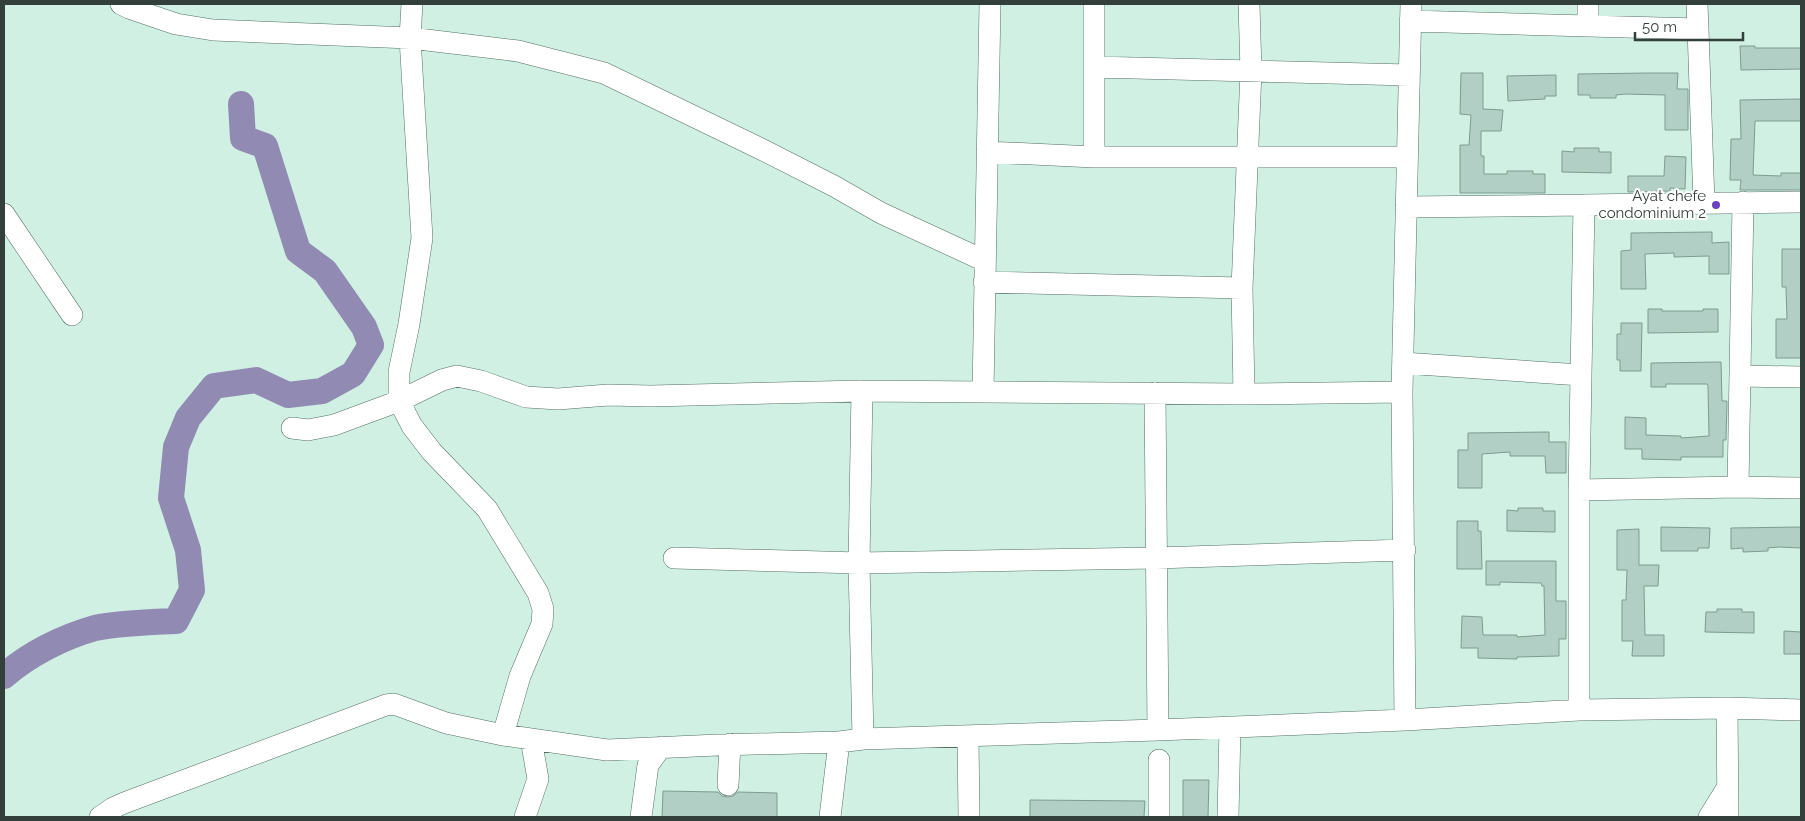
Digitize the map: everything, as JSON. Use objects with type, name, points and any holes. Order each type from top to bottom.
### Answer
[{"type":"street","points":[[121,4],[176,24],[213,30],[410,38],[518,51],[604,73],[834,186],[984,271],[1242,288]]},
{"type":"street","points":[[412,4],[410,38],[422,238],[400,372],[400,401],[412,426],[432,452],[487,509],[538,593],[543,609],[542,624],[520,676],[503,735]]},
{"type":"street","points":[[983,392],[990,4]]},
{"type":"street","points":[[1094,4],[1094,157]]},
{"type":"street","points":[[1244,394],[1242,288],[1251,71],[1249,4]]},
{"type":"street","points":[[1588,4],[1588,26]]},
{"type":"street","points":[[1697,4],[1704,203]]},
{"type":"street","points":[[1405,720],[1405,550],[1402,392],[1411,12],[1588,26],[1698,30]]},
{"type":"street","points":[[1094,67],[1409,75]]},
{"type":"street","points":[[987,152],[1094,157],[1407,158]]},
{"type":"street","points":[[1738,487],[1743,202]]},
{"type":"street","points":[[1406,207],[1801,202]]},
{"type":"street","points":[[1579,710],[1579,490],[1584,205]]},
{"type":"street","points":[[4,214],[72,315]]},
{"type":"street","points":[[1403,362],[1581,375]]},
{"type":"street","points":[[292,428],[308,430],[334,425],[400,401],[442,380],[457,376],[472,378],[535,399],[608,395],[651,396],[862,391],[1244,394],[1402,392]]},
{"type":"street","points":[[1740,376],[1801,377]]},
{"type":"street","points":[[862,391],[859,563],[863,739]]},
{"type":"street","points":[[1154,393],[1158,730]]},
{"type":"street","points":[[1579,490],[1738,487],[1801,488]]},
{"type":"street","points":[[674,558],[859,563],[1156,558],[1405,550]]},
{"type":"street","points":[[100,817],[124,803],[386,705],[394,704],[446,723],[503,735],[607,750],[1405,720],[1579,710],[1727,708],[1801,710]]},
{"type":"street","points":[[1727,708],[1728,817]]},
{"type":"street","points":[[1228,817],[1230,727]]},
{"type":"street","points":[[968,737],[969,817]]},
{"type":"street","points":[[525,817],[538,778],[531,739]]},
{"type":"street","points":[[830,817],[839,742]]},
{"type":"street","points":[[728,785],[730,744]]},
{"type":"street","points":[[641,817],[648,765],[661,747]]},
{"type":"street","points":[[1159,760],[1159,817]]},
{"type":"street","points":[[1709,817],[1727,788]]},
{"type":"building","points":[[1740,46],[1755,46],[1755,48],[1801,48],[1801,69],[1741,70]]},
{"type":"building","points":[[1461,73],[1483,73],[1483,109],[1503,110],[1501,131],[1481,131],[1481,156],[1484,156],[1484,174],[1507,174],[1507,171],[1533,171],[1533,174],[1545,174],[1545,193],[1460,193],[1460,145],[1469,145],[1471,115],[1460,114]]},
{"type":"building","points":[[1678,73],[1677,89],[1688,89],[1688,130],[1665,130],[1665,95],[1626,94],[1616,95],[1616,98],[1590,98],[1590,95],[1578,95],[1578,74]]},
{"type":"building","points":[[1556,75],[1556,96],[1545,96],[1545,99],[1508,101],[1507,76]]},
{"type":"building","points":[[1801,99],[1801,121],[1755,121],[1753,175],[1781,176],[1781,173],[1801,173],[1801,190],[1740,190],[1741,180],[1730,180],[1731,139],[1741,139],[1740,100]]},
{"type":"building","points":[[1574,148],[1599,148],[1599,152],[1611,152],[1611,173],[1562,172],[1562,151],[1574,152]]},
{"type":"building","points":[[1665,156],[1686,157],[1685,189],[1670,188],[1670,191],[1628,192],[1628,176],[1664,176]]},
{"type":"building","points":[[1712,232],[1712,243],[1729,242],[1729,274],[1709,274],[1709,256],[1674,257],[1674,253],[1645,254],[1646,289],[1621,289],[1621,251],[1631,250],[1631,233]]},
{"type":"building","points":[[1782,249],[1801,249],[1801,358],[1776,358],[1776,319],[1787,319],[1786,287],[1782,287]]},
{"type":"building","points":[[1648,309],[1703,311],[1703,309],[1718,309],[1718,332],[1648,333]]},
{"type":"building","points":[[1621,323],[1642,323],[1641,371],[1620,371],[1620,360],[1617,360],[1617,334],[1621,334]]},
{"type":"building","points":[[1721,362],[1722,401],[1727,401],[1726,440],[1723,440],[1723,457],[1681,457],[1681,460],[1642,459],[1642,449],[1625,449],[1625,417],[1646,418],[1646,435],[1681,436],[1681,438],[1709,436],[1707,384],[1666,384],[1666,387],[1651,387],[1651,363]]},
{"type":"building","points":[[1549,432],[1549,442],[1566,442],[1566,473],[1546,473],[1545,456],[1510,456],[1510,452],[1482,454],[1482,488],[1458,488],[1458,450],[1468,450],[1468,433]]},
{"type":"building","points":[[1518,508],[1543,508],[1543,511],[1555,511],[1555,532],[1507,531],[1507,510],[1518,511]]},
{"type":"building","points":[[1457,521],[1478,521],[1478,531],[1481,531],[1482,569],[1457,569]]},
{"type":"building","points":[[1661,527],[1710,528],[1709,548],[1698,548],[1698,551],[1661,551]]},
{"type":"building","points":[[1801,527],[1801,548],[1779,547],[1768,548],[1768,551],[1743,552],[1743,548],[1731,549],[1731,528]]},
{"type":"building","points":[[1639,529],[1639,565],[1659,565],[1658,586],[1644,586],[1645,635],[1664,635],[1664,656],[1632,656],[1633,641],[1622,641],[1622,600],[1626,600],[1627,570],[1617,570],[1617,530]]},
{"type":"building","points":[[1486,561],[1556,561],[1556,601],[1566,601],[1566,639],[1559,639],[1559,656],[1517,657],[1517,659],[1478,658],[1478,648],[1461,648],[1462,616],[1482,617],[1483,635],[1517,635],[1517,637],[1545,635],[1544,586],[1541,583],[1500,582],[1500,585],[1486,585]]},
{"type":"building","points":[[1717,609],[1742,609],[1742,612],[1754,612],[1754,633],[1705,632],[1706,612],[1717,612]]},
{"type":"building","points":[[1784,631],[1801,632],[1801,654],[1784,654]]},
{"type":"building","points":[[1183,780],[1209,780],[1208,817],[1183,817]]},
{"type":"building","points":[[663,791],[718,792],[722,796],[728,797],[738,792],[777,793],[777,817],[662,817]]},
{"type":"building","points":[[1030,800],[1145,801],[1144,817],[1030,817]]},
{"type":"waterway","points":[[4,676],[24,660],[59,641],[95,628],[135,623],[176,621],[192,590],[188,550],[171,498],[176,447],[188,418],[214,386],[256,380],[288,395],[322,391],[353,374],[371,345],[364,327],[325,271],[298,251],[265,146],[243,138],[241,104]]},
{"type":"place","name":"Ayat chefe condominium 2","points":[[1716,205]]}]
